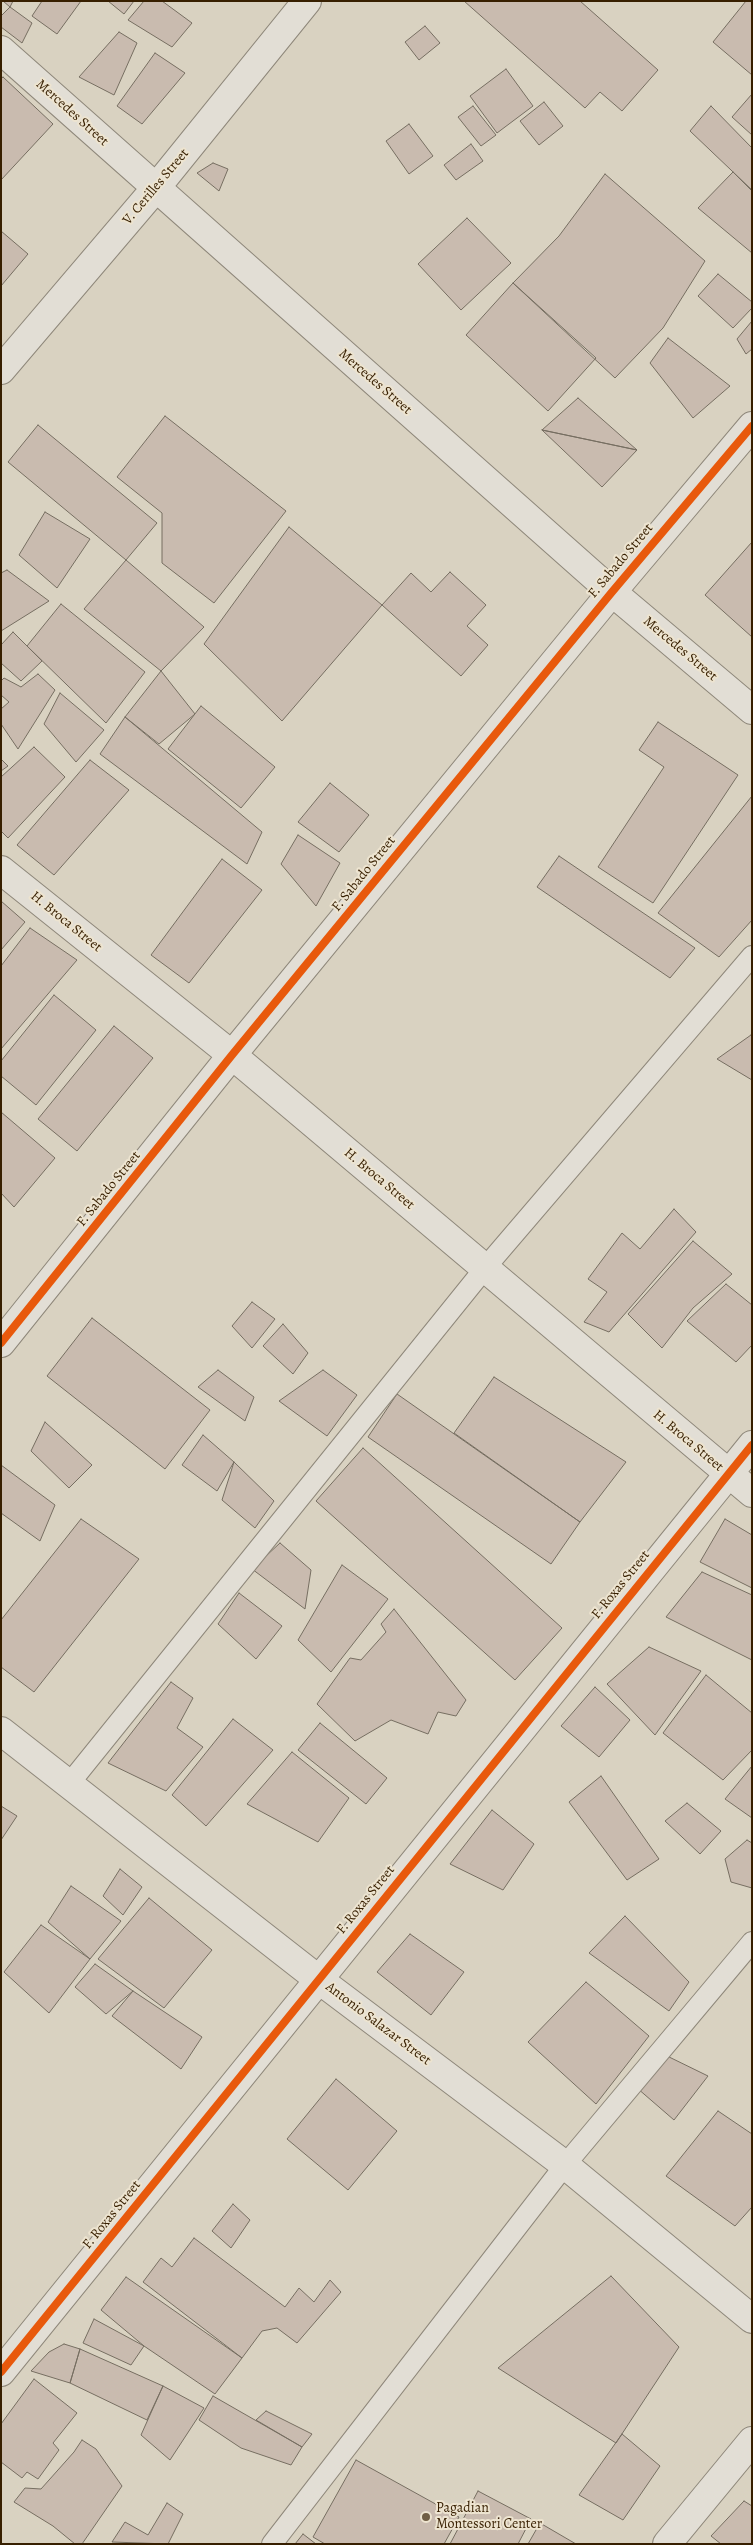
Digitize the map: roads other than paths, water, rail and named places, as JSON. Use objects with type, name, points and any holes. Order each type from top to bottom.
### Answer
[{"type":"street","name":"V. Cerilles Street","points":[[1,370],[155,189],[307,1]]},
{"type":"street","name":"Mercedes Street","points":[[1,50],[155,189],[612,592],[752,710]]},
{"type":"street","name":"F. Sabado Street","points":[[1,1343],[232,1055],[612,592],[752,426]]},
{"type":"street","name":"H. Broca Street","points":[[1,870],[232,1055],[727,1474],[752,1493]]},
{"type":"street","name":"F. Roxas Street","points":[[1,2372],[752,1445]]},
{"type":"street","name":"Antonio Salazar Street","points":[[1,1731],[318,1979],[565,2165],[752,2320]]},
{"type":"street","points":[[667,2544],[752,2441]]},
{"type":"lane","points":[[69,1784],[485,1268],[752,956]]},
{"type":"lane","points":[[272,2544],[565,2165],[752,1942]]},
{"type":"place","name":"Pagadian Montessori Center","points":[[426,2517]]}]
